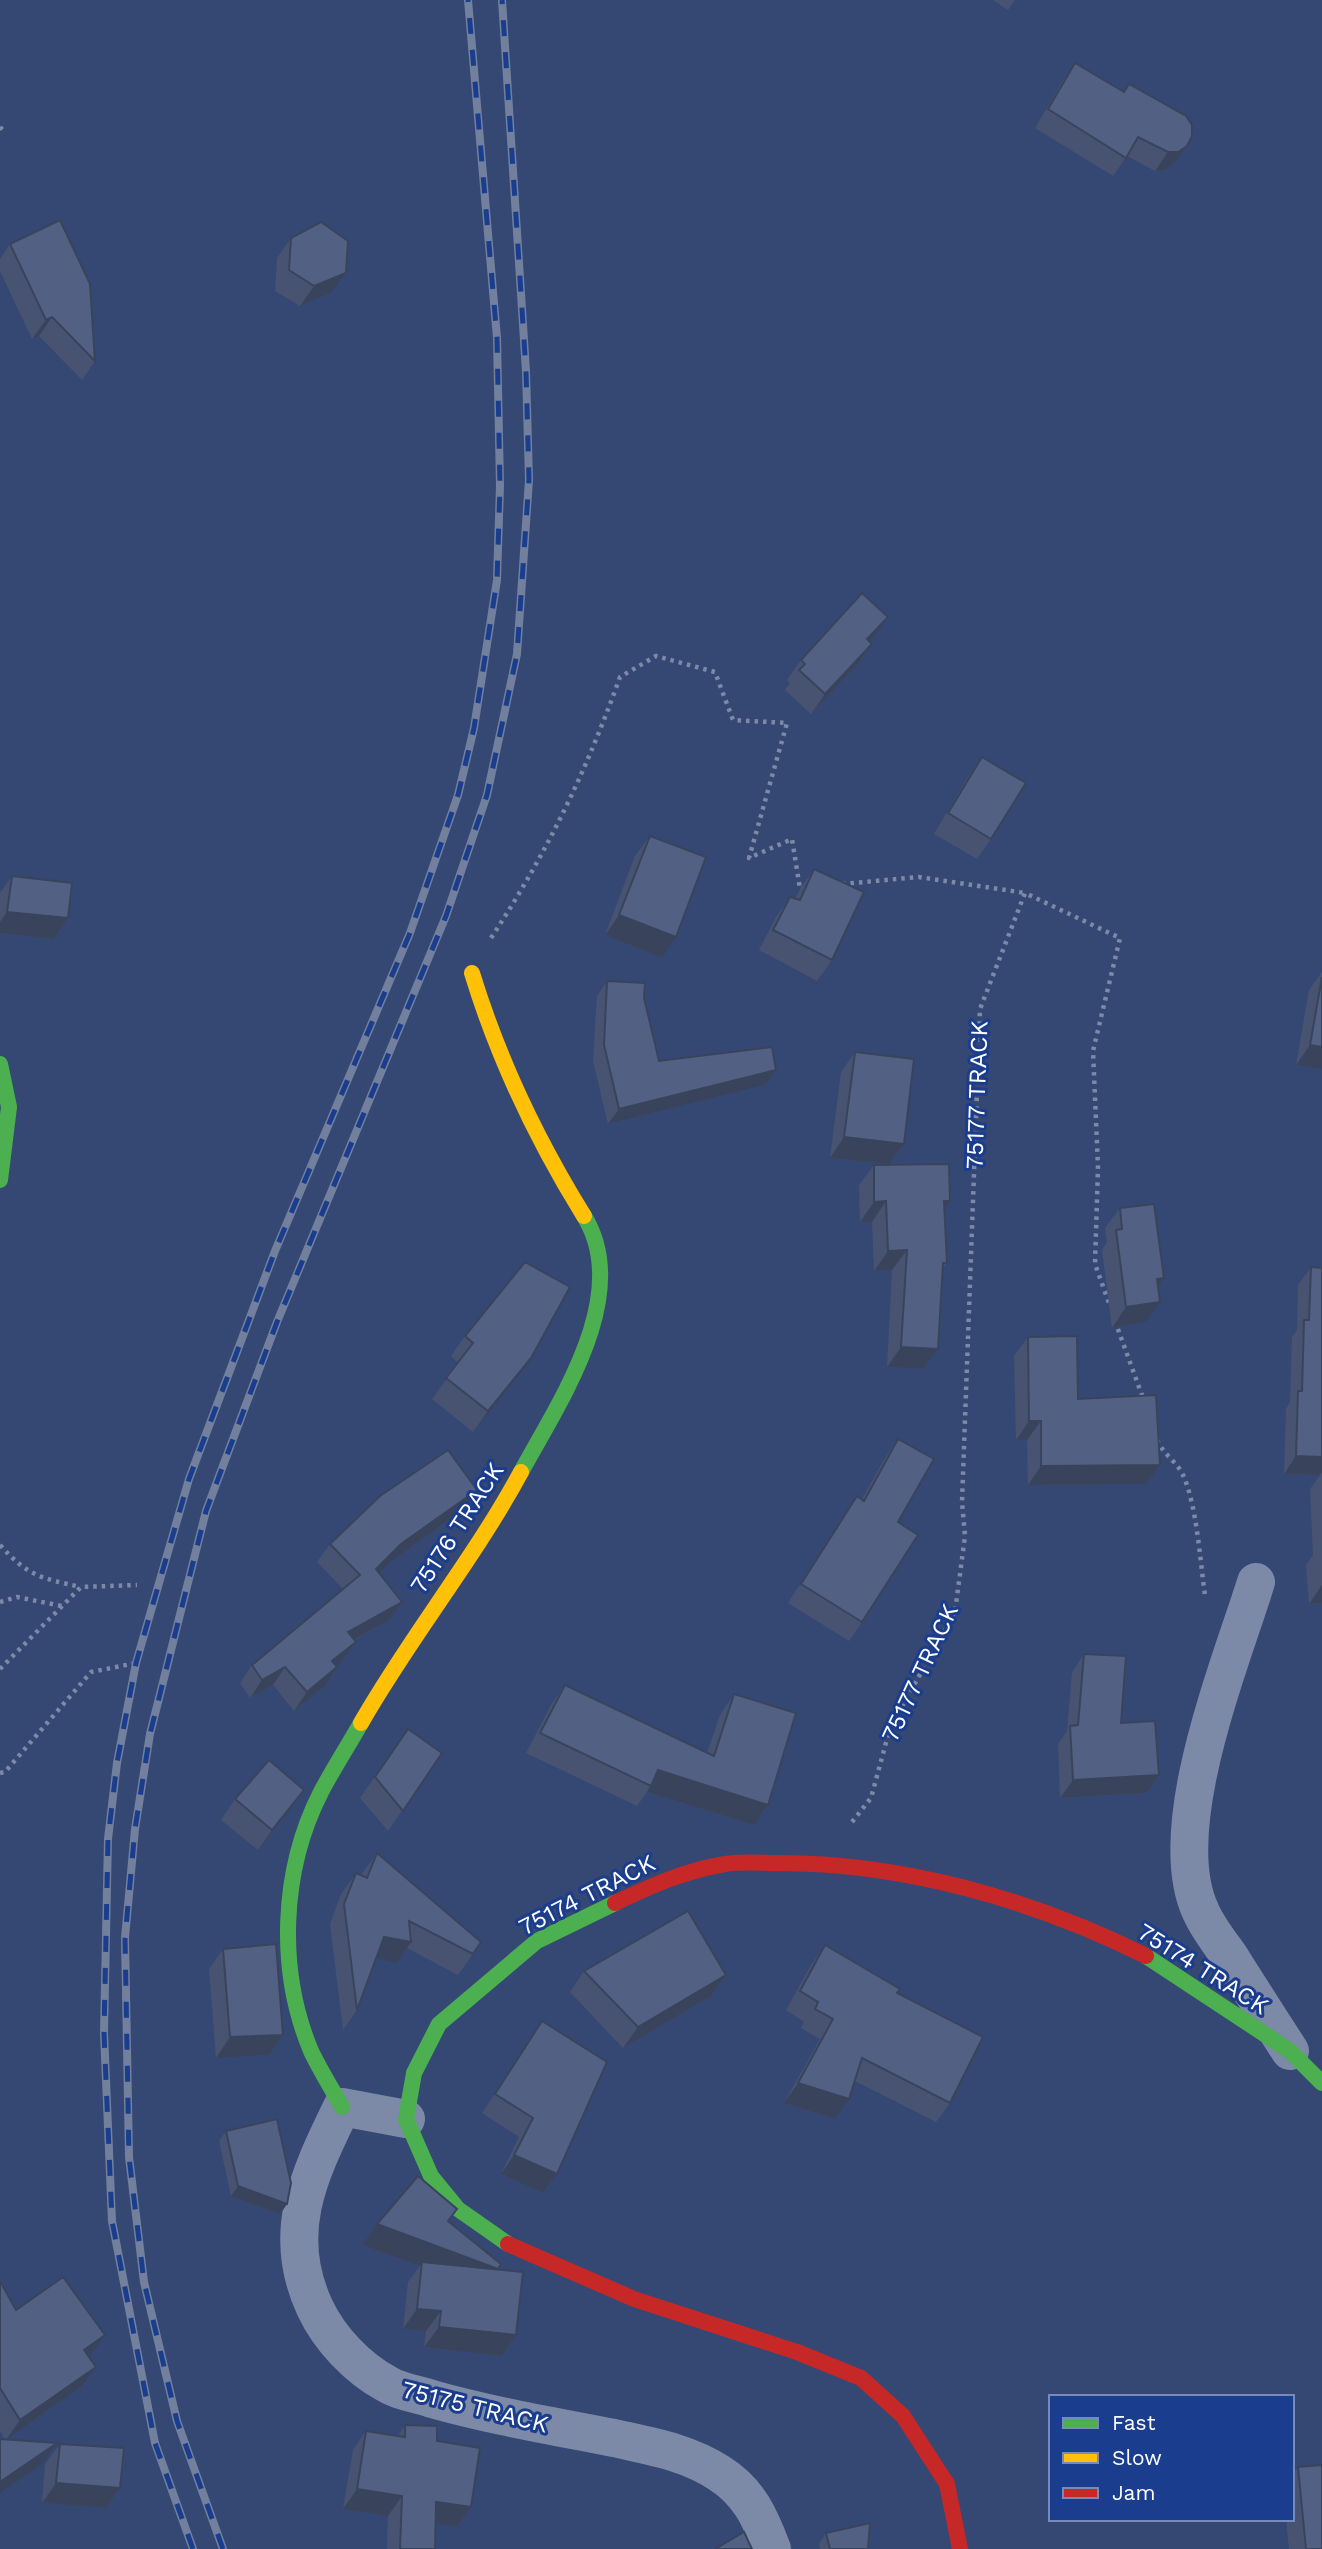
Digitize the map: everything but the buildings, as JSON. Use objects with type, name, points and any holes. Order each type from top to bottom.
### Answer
[{"type":"street","name":"75176 TRACK","points":[[342,2107],[311,2050],[288,1966],[287,1932],[299,1850],[320,1794],[390,1672],[495,1520],[550,1419],[592,1332],[601,1293],[599,1256],[588,1222],[555,1169],[490,1031],[472,973]]},
{"type":"street","points":[[0,1064],[10,1087],[9,1132],[0,1180]]},
{"type":"street","points":[[1256,1582],[1208,1739],[1194,1797],[1188,1860],[1200,1912],[1290,2052]]},
{"type":"street","name":"75174 TRACK","points":[[406,2119],[414,2073],[439,2024],[537,1941],[668,1877],[728,1863],[858,1866],[993,1896],[1088,1927],[1165,1966],[1290,2052],[1322,2082]]},
{"type":"street","points":[[342,2107],[406,2119],[430,2176],[451,2201],[518,2251],[635,2299],[797,2352],[861,2378],[903,2416],[947,2484],[960,2549]]},
{"type":"street","name":"75175 TRACK","points":[[342,2107],[310,2172],[299,2217],[299,2250],[305,2287],[323,2324],[348,2354],[387,2385],[482,2414],[667,2449],[718,2472],[745,2493],[759,2514],[772,2549]]},
{"type":"path","points":[[0,127],[5,132]]},
{"type":"path","points":[[472,973],[489,941],[533,874],[593,755],[620,677],[656,656],[715,672],[733,720],[787,723],[749,858],[792,839],[800,889],[811,887]]},
{"type":"path","points":[[837,885],[919,877],[1025,893],[1120,938],[1093,1051],[1098,1167],[1095,1264],[1144,1401]]},
{"type":"path","name":"75177 TRACK","points":[[819,1863],[871,1798],[890,1728],[956,1612],[965,1536],[962,1502],[981,1009],[1025,893]]},
{"type":"path","points":[[1157,1437],[1161,1449],[1183,1474],[1197,1532],[1205,1597]]},
{"type":"path","points":[[0,1545],[20,1568],[35,1577],[81,1587],[137,1585]]},
{"type":"path","points":[[0,1669],[81,1587]]},
{"type":"path","points":[[0,1602],[17,1597],[63,1606]]},
{"type":"path","points":[[0,1773],[5,1772],[91,1672],[136,1663]]},
{"type":"railway","points":[[193,2549],[155,2443],[112,2221],[104,2033],[108,1839],[117,1763],[136,1663],[189,1479],[275,1251],[410,933],[458,795],[474,728],[497,580],[500,486],[497,338],[468,0]]},
{"type":"railway","points":[[223,2549],[177,2421],[144,2282],[129,2157],[125,1938],[135,1829],[150,1734],[206,1511],[277,1322],[446,916],[487,795],[517,654],[529,480],[526,371],[502,0]]},
{"type":"traffic: fast","points":[[0,1064],[9,1107],[0,1180]]},
{"type":"traffic: fast","points":[[521,1472],[571,1381],[596,1313],[600,1279],[597,1247],[584,1216]]},
{"type":"traffic: fast","points":[[342,2107],[311,2051],[300,2020],[289,1954],[288,1920],[291,1887],[308,1822],[321,1792],[361,1723]]},
{"type":"traffic: fast","points":[[508,2244],[458,2209],[431,2176],[406,2119],[414,2073],[439,2024],[537,1941],[615,1903]]},
{"type":"traffic: fast","points":[[1146,1956],[1290,2051],[1322,2083]]},
{"type":"traffic: slow","points":[[472,973],[482,1005],[520,1098],[550,1158],[584,1216]]},
{"type":"traffic: slow","points":[[361,1723],[483,1536],[521,1472]]},
{"type":"traffic: jam","points":[[615,1903],[669,1879],[725,1864],[751,1862],[825,1865],[920,1878],[1014,1902],[1059,1918],[1146,1956]]},
{"type":"traffic: jam","points":[[508,2244],[634,2299],[797,2352],[861,2378],[903,2416],[947,2484],[960,2549]]}]
